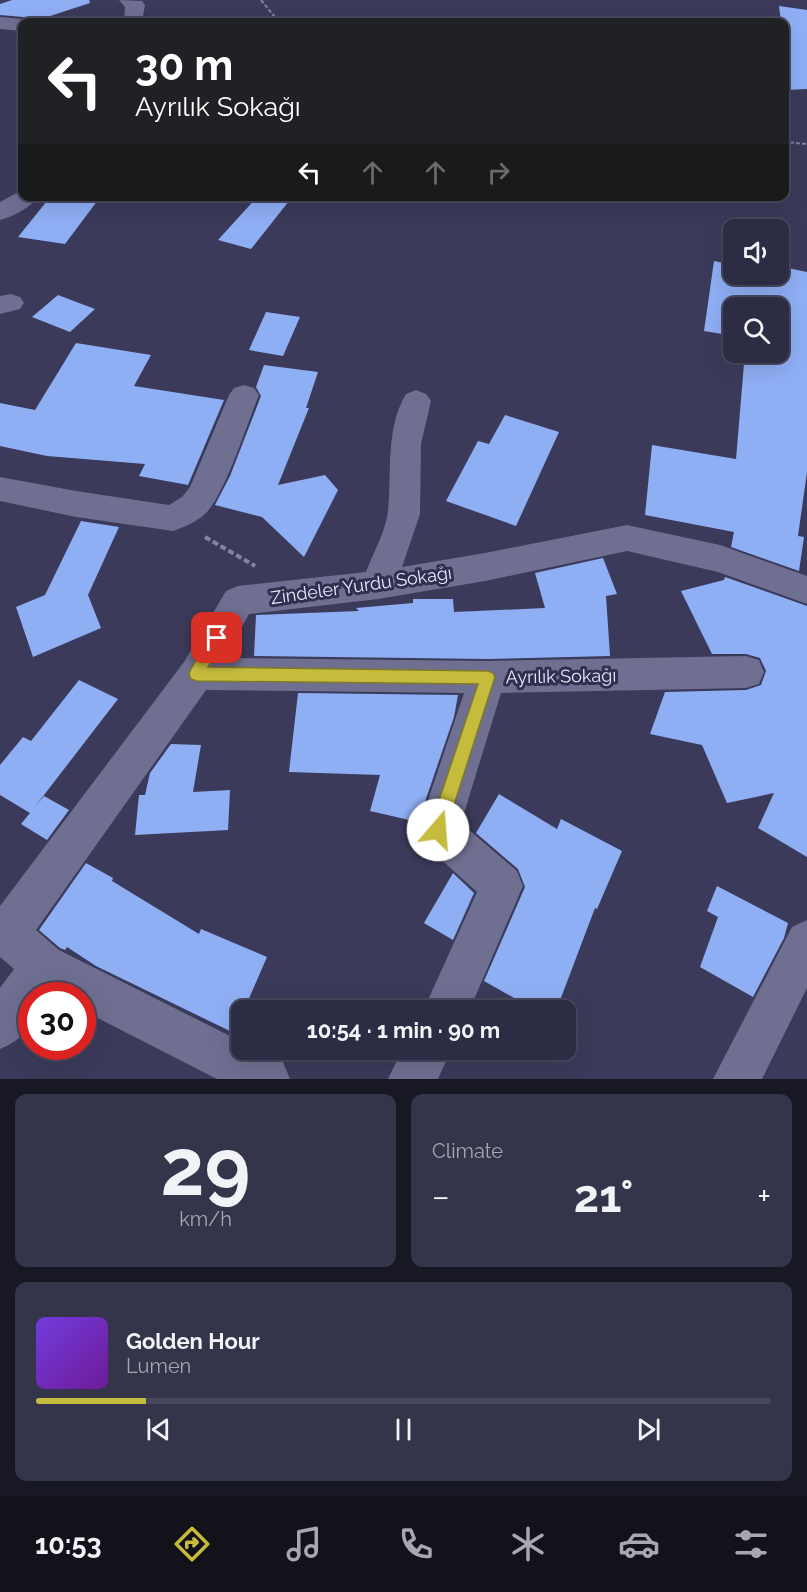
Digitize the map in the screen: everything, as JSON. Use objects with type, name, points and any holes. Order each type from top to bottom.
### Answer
[{"type":"street","points":[[128,0],[135,5],[133,18]]},
{"type":"street","points":[[0,23],[18,25]]},
{"type":"street","points":[[0,213],[19,201]]},
{"type":"street","points":[[0,489],[76,504],[173,518],[193,506],[202,494],[244,395]]},
{"type":"street","points":[[378,585],[404,514],[406,444],[416,400]]},
{"type":"street","name":"Zindeler Yurdu Sokağı","points":[[238,601],[378,585],[485,567],[627,538],[720,559],[807,590]]},
{"type":"street","points":[[238,601],[197,674],[4,931],[43,966],[266,1079]]},
{"type":"street","name":"Ayrılık Sokağı","points":[[197,674],[488,677],[746,672]]},
{"type":"street","points":[[451,1000],[502,886],[438,830],[488,677]]},
{"type":"street","points":[[737,1079],[807,942]]},
{"type":"street","points":[[0,1026],[43,966]]},
{"type":"street","points":[[412,1079],[422,1060]]},
{"type":"path","points":[[261,0],[276,18]]},
{"type":"path","points":[[789,142],[807,144]]},
{"type":"path","points":[[173,518],[256,567],[238,601]]},
{"type":"building","points":[[12,0],[89,0],[90,3],[44,18],[0,15],[0,4]]},
{"type":"building","points":[[779,6],[807,10],[807,89],[789,90],[789,18],[780,18]]},
{"type":"building","points":[[47,201],[97,201],[65,244],[18,237]]},
{"type":"building","points":[[253,201],[289,201],[251,249],[218,240]]},
{"type":"building","points":[[714,261],[723,263],[723,285],[789,285],[789,268],[807,272],[807,472],[798,536],[804,537],[799,571],[731,547],[734,532],[645,515],[652,445],[736,459],[744,363],[789,363],[789,297],[723,297],[723,334],[704,331]]},
{"type":"building","points":[[58,295],[95,309],[70,332],[32,317]]},
{"type":"building","points":[[266,312],[300,317],[283,356],[249,350]]},
{"type":"building","points":[[76,343],[151,355],[134,386],[224,400],[188,485],[139,476],[145,464],[47,456],[0,446],[0,403],[35,410]]},
{"type":"building","points":[[264,365],[318,372],[306,408],[309,408],[278,485],[325,475],[338,490],[304,557],[262,517],[215,505],[230,476],[261,396],[256,387]]},
{"type":"building","points":[[505,415],[559,432],[516,526],[446,501],[478,441],[489,444]]},
{"type":"building","points":[[81,521],[119,527],[88,595],[101,628],[33,657],[16,607],[45,595]]},
{"type":"building","points":[[603,558],[617,594],[606,596],[610,656],[488,659],[254,656],[256,615],[359,611],[356,608],[413,603],[413,599],[453,599],[454,612],[545,608],[535,573]]},
{"type":"building","points":[[725,577],[807,606],[807,857],[758,828],[774,793],[727,803],[702,745],[650,734],[665,692],[746,690],[761,685],[766,671],[760,658],[746,654],[712,654],[681,591],[724,580]]},
{"type":"building","points":[[79,680],[118,699],[34,808],[44,796],[69,810],[47,840],[21,824],[30,813],[0,795],[0,765],[23,737],[31,741]]},
{"type":"building","points":[[298,693],[458,695],[454,717],[418,822],[370,811],[380,775],[289,772]]},
{"type":"building","points":[[171,744],[201,745],[193,792],[230,790],[228,830],[135,835],[139,795],[145,795],[150,773]]},
{"type":"building","points":[[499,794],[557,829],[561,819],[622,851],[597,909],[595,908],[560,1000],[518,1000],[484,981],[525,887],[518,869],[476,833]]},
{"type":"building","points":[[86,863],[199,934],[201,929],[267,957],[248,1000],[231,1000],[231,1032],[96,966],[67,947],[65,950],[60,948],[39,930]]},
{"type":"building","points":[[453,873],[474,893],[453,940],[424,923]]},
{"type":"building","points":[[717,886],[788,923],[784,938],[753,997],[700,967],[718,917],[707,911]]},
{"type":"route","points":[[217,638],[197,674],[488,677],[438,830]]}]
